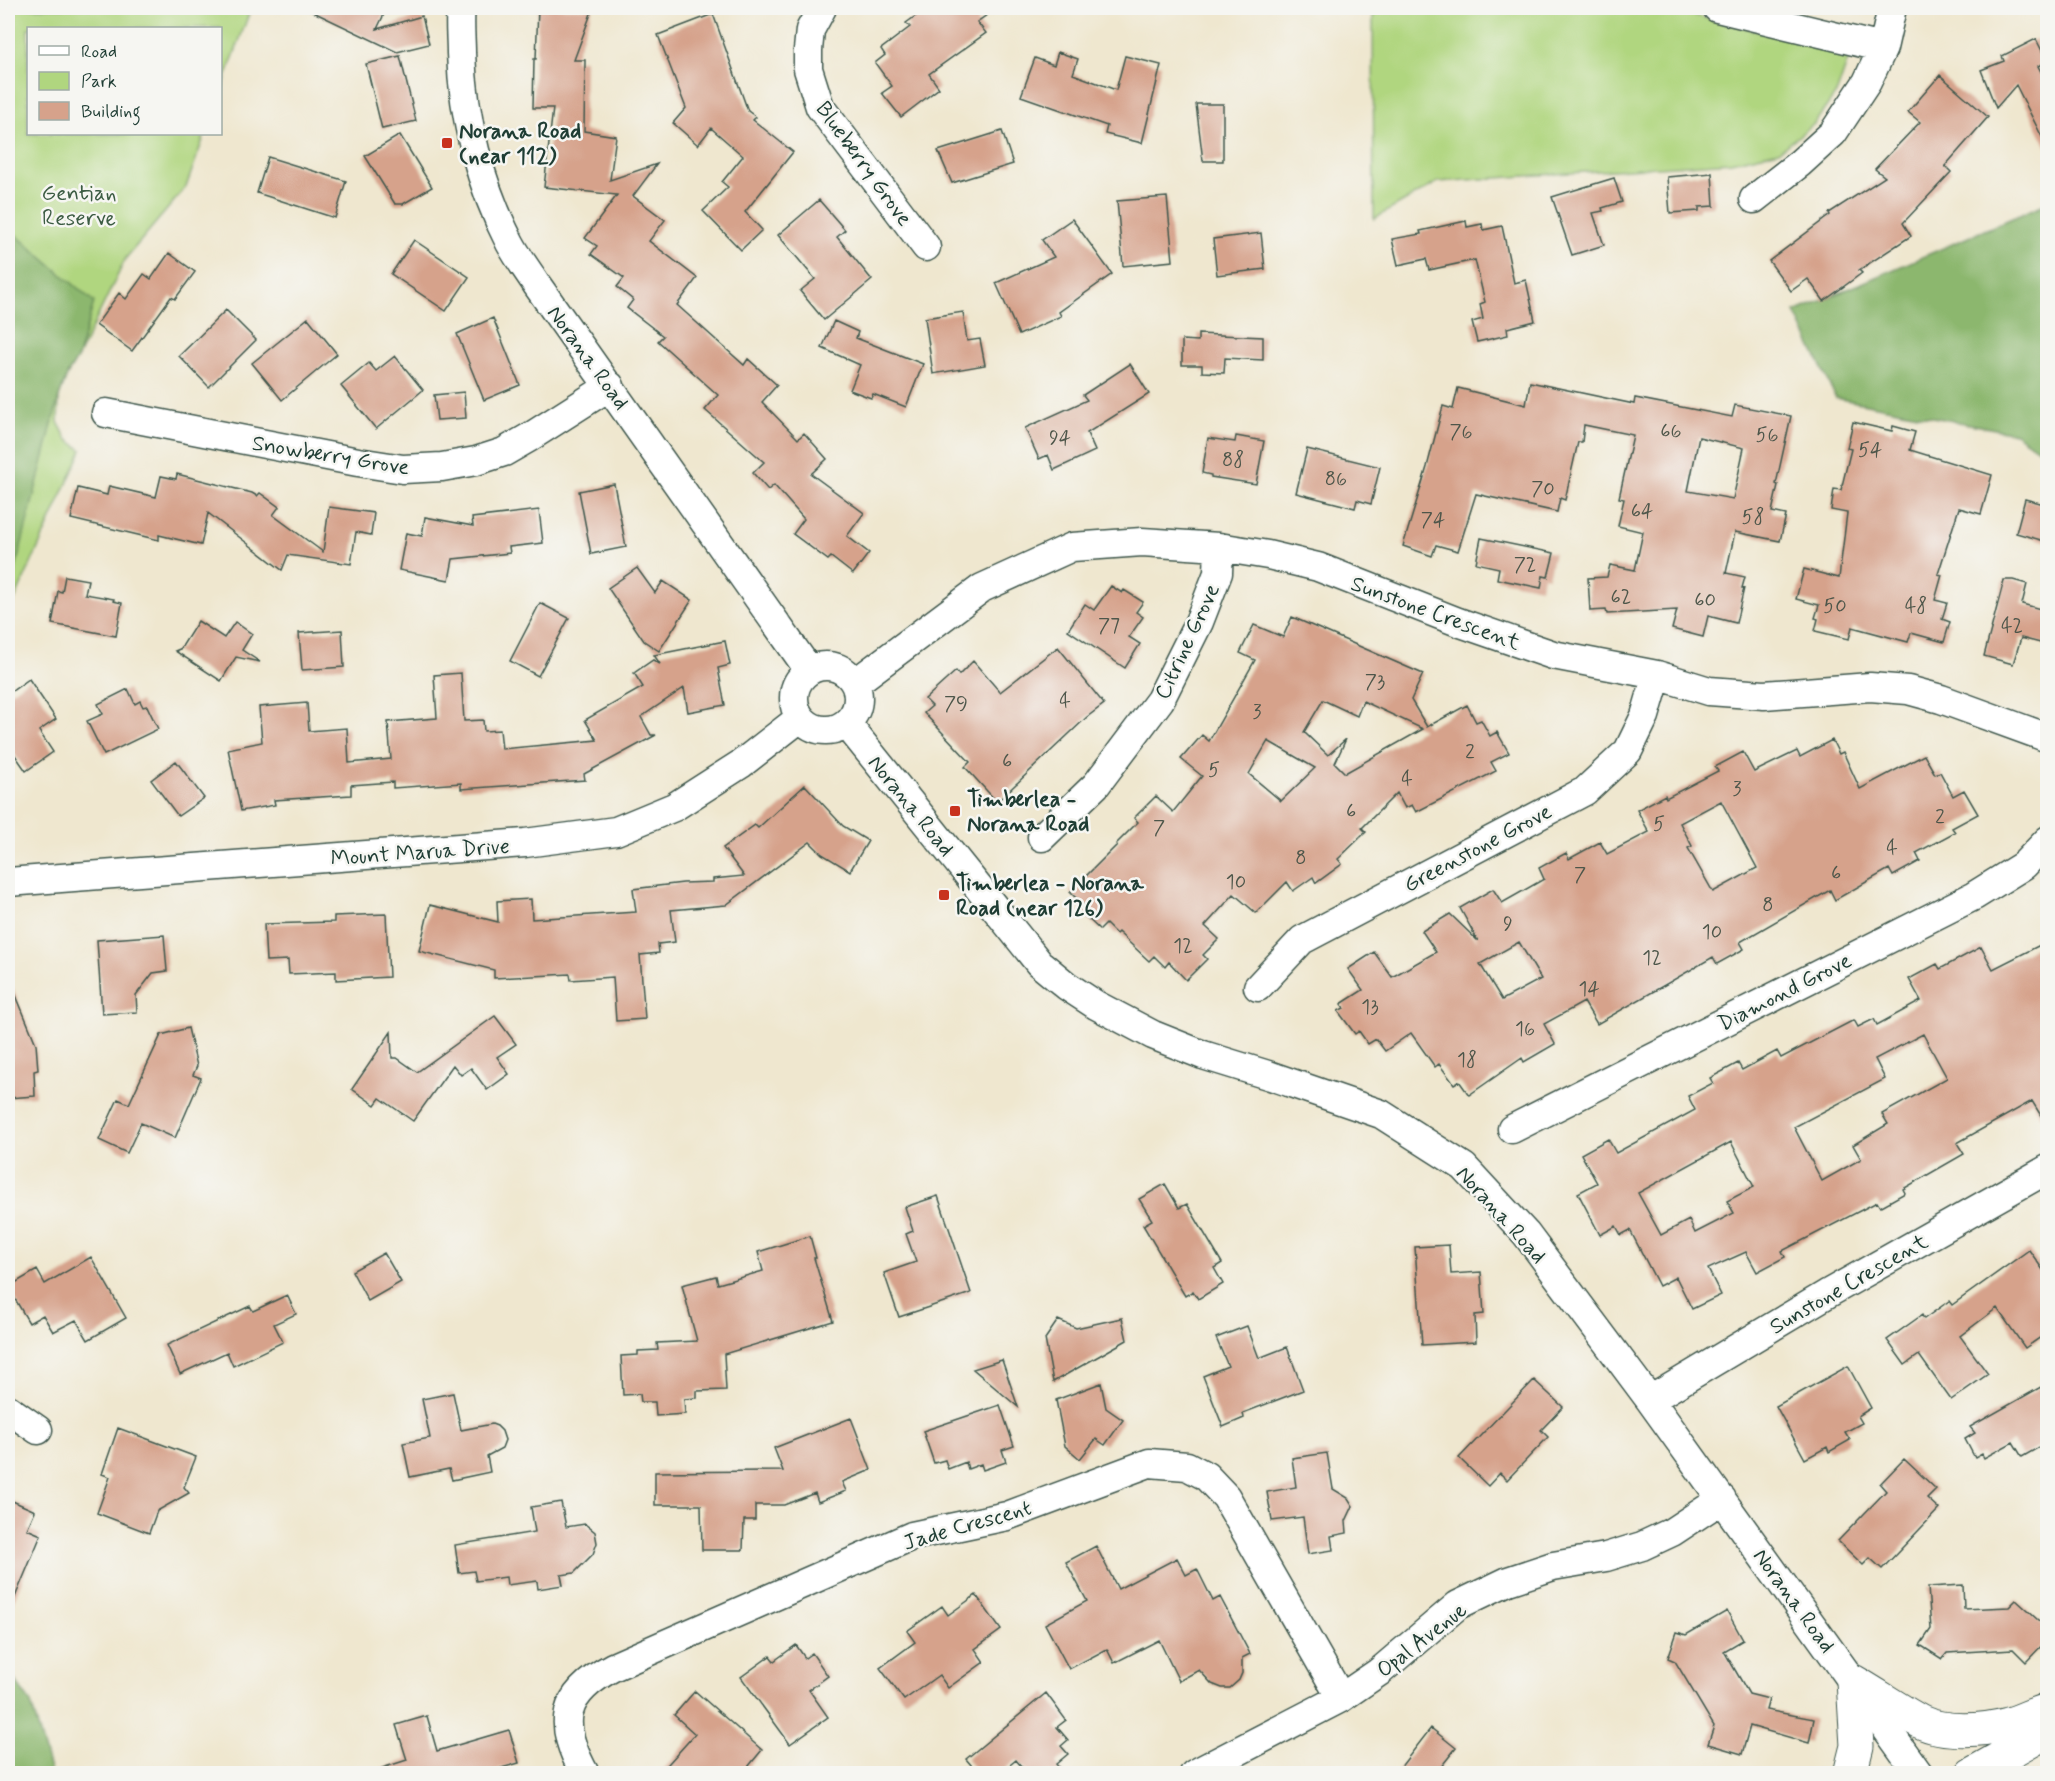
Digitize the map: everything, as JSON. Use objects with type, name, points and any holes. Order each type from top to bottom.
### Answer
[{"type":"highway","points":[[1853,1681],[1923,1723],[1951,1729],[1976,1729],[2010,1724],[2036,1712],[2048,1710]]},
{"type":"highway","points":[[1850,1773],[1857,1746],[1853,1681]]},
{"type":"highway","points":[[1972,1773],[2048,1731]]},
{"type":"street","name":"Norana Road","points":[[461,8],[464,101],[471,136],[494,208],[516,252],[809,670]]},
{"type":"street","name":"Blueberry Grove","points":[[822,8],[810,30],[808,50],[808,69],[820,107],[926,247]]},
{"type":"street","points":[[1717,8],[1883,48]]},
{"type":"street","points":[[1754,199],[1800,163],[1833,133],[1867,82],[1883,48],[1892,8]]},
{"type":"street","name":"Snowberry Grove","points":[[106,413],[358,462],[403,469],[442,467],[476,461],[504,452],[610,386]]},
{"type":"street","name":"Sunstone Crescent","points":[[855,683],[982,588],[1072,547],[1142,542],[1219,547],[1268,555],[1318,567],[1447,618],[1553,655],[1657,675],[1709,691],[1764,695],[1870,687],[1908,690],[1941,699],[2048,738]]},
{"type":"street","name":"Citrine Grove","points":[[1042,837],[1096,785],[1160,700],[1189,642],[1218,573],[1219,547]]},
{"type":"street","points":[[819,666],[840,668],[855,683],[859,694],[858,705],[854,715],[837,729],[817,729],[807,725],[795,708],[793,697],[795,686],[809,670],[819,666]]},
{"type":"street","name":"Greenstone Grove","points":[[1258,987],[1302,940],[1585,791],[1628,751],[1646,716],[1657,675]]},
{"type":"street","name":"Mount Marua Drive","points":[[8,882],[525,843],[616,831],[674,807],[741,764],[800,718]]},
{"type":"street","name":"Norana Road","points":[[846,723],[1039,963],[1067,986],[1096,1005],[1153,1035],[1203,1055],[1381,1114],[1464,1167],[1526,1234],[1650,1400],[1919,1773]]},
{"type":"street","name":"Diamond Grove","points":[[1512,1129],[1974,896],[2024,865],[2048,840]]},
{"type":"street","name":"Sunstone Crescent","points":[[1650,1400],[1827,1294],[2048,1169]]},
{"type":"street","points":[[8,1409],[38,1430]]},
{"type":"street","name":"Jade Crescent","points":[[585,1773],[573,1752],[568,1727],[569,1710],[579,1690],[613,1667],[912,1536],[1007,1516],[1149,1463],[1187,1466],[1206,1476],[1226,1497],[1341,1698]]},
{"type":"street","name":"Opal Avenue","points":[[1194,1773],[1341,1698],[1379,1672],[1458,1605],[1508,1581],[1542,1570],[1605,1557],[1642,1546],[1672,1532],[1722,1499]]},
{"type":"green space","name":"Gentian Reserve","points":[[8,8],[251,8],[222,88],[222,27],[27,27],[27,135],[205,135],[186,187],[126,258],[67,375],[59,397],[58,422],[67,439],[82,450],[8,615]]},
{"type":"green space","points":[[1380,8],[1665,8],[1850,54],[1837,92],[1814,124],[1779,151],[1731,162],[1438,182],[1374,219],[1373,16]]},
{"type":"green space","points":[[2047,203],[2047,455],[2015,433],[1836,398],[1795,312]]},
{"type":"green space","points":[[8,228],[94,302],[78,357],[67,375],[59,397],[8,598]]},
{"type":"green space","points":[[8,1671],[31,1703],[51,1773],[8,1773]]},
{"type":"building","points":[[305,8],[387,8],[377,29],[422,16],[429,44],[397,52]]},
{"type":"building","points":[[538,8],[593,8],[574,60],[585,60],[584,131],[616,136],[610,180],[657,164],[633,196],[665,220],[649,241],[697,278],[677,305],[744,365],[748,359],[777,385],[762,402],[798,439],[804,433],[827,459],[811,474],[864,513],[847,536],[869,553],[853,574],[831,557],[828,560],[793,534],[804,519],[774,485],[768,490],[753,473],[764,462],[705,410],[718,395],[658,341],[663,336],[627,308],[633,300],[617,287],[624,278],[591,254],[597,246],[585,238],[617,195],[544,187],[553,108],[533,108]]},
{"type":"building","points":[[927,8],[997,8],[977,22],[986,33],[929,74],[939,88],[901,117],[882,93],[892,86],[875,63],[885,55],[881,49],[910,27],[906,23]]},
{"type":"building","points":[[713,14],[748,111],[756,117],[753,120],[793,152],[745,212],[762,230],[741,250],[703,211],[728,187],[722,182],[743,156],[711,128],[698,145],[673,123],[686,108],[658,35]]},
{"type":"building","points":[[2036,39],[2047,61],[2038,66],[2048,85],[2048,149],[2016,85],[1996,108],[1981,70],[2004,61],[2002,56]]},
{"type":"building","points":[[1058,52],[1078,59],[1073,74],[1116,90],[1125,56],[1161,65],[1142,143],[1105,134],[1107,126],[1021,96],[1035,58],[1054,65]]},
{"type":"building","points":[[400,56],[416,121],[382,129],[366,64]]},
{"type":"building","points":[[1940,75],[1988,117],[1945,166],[1951,172],[1903,223],[1911,236],[1859,270],[1862,273],[1824,301],[1808,279],[1791,291],[1769,261],[1830,215],[1829,213],[1885,177],[1875,169],[1920,122],[1908,112]]},
{"type":"building","points":[[1196,104],[1223,104],[1223,161],[1203,161]]},
{"type":"building","points":[[1002,131],[1013,164],[952,183],[938,151]]},
{"type":"building","points":[[400,135],[432,187],[403,204],[395,204],[365,156]]},
{"type":"building","points":[[268,157],[346,181],[335,218],[257,193]]},
{"type":"building","points":[[1712,173],[1714,206],[1699,207],[1699,211],[1670,213],[1667,177]]},
{"type":"building","points":[[1614,178],[1622,202],[1593,213],[1604,245],[1572,255],[1552,197]]},
{"type":"building","points":[[1167,197],[1173,261],[1123,266],[1117,201]]},
{"type":"building","points":[[819,200],[845,230],[837,237],[872,280],[824,320],[800,291],[815,279],[778,235]]},
{"type":"building","points":[[1072,219],[1112,274],[1059,312],[1061,316],[1019,335],[996,283],[1054,257],[1042,240]]},
{"type":"building","points":[[1466,221],[1467,227],[1482,224],[1483,230],[1502,226],[1514,283],[1526,280],[1535,321],[1507,328],[1508,335],[1477,342],[1472,322],[1483,319],[1480,304],[1485,302],[1475,260],[1429,270],[1426,259],[1398,265],[1392,239],[1421,234],[1420,231]]},
{"type":"building","points":[[1261,233],[1265,269],[1217,275],[1213,239]]},
{"type":"building","points":[[414,240],[469,277],[446,311],[391,274]]},
{"type":"building","points":[[169,253],[195,272],[175,299],[171,297],[132,351],[96,325],[119,293],[126,299],[144,274],[151,279]]},
{"type":"building","points":[[226,310],[256,340],[209,387],[179,356]]},
{"type":"building","points":[[963,312],[967,341],[980,339],[985,365],[933,374],[925,318]]},
{"type":"building","points":[[308,318],[337,354],[282,400],[252,363]]},
{"type":"building","points":[[493,318],[520,385],[484,400],[457,334]]},
{"type":"building","points":[[834,321],[858,332],[856,338],[923,364],[906,407],[873,394],[871,398],[850,390],[860,365],[822,348]]},
{"type":"building","points":[[1198,334],[1263,337],[1263,360],[1225,358],[1224,373],[1202,372],[1202,365],[1182,365],[1182,340],[1198,341]]},
{"type":"building","points":[[395,356],[423,390],[376,429],[341,386],[369,363],[376,371]]},
{"type":"building","points":[[1130,364],[1149,394],[1087,433],[1095,451],[1054,470],[1048,455],[1039,459],[1025,428],[1087,400],[1083,395]]},
{"type":"building","points":[[1530,382],[1634,404],[1635,398],[1732,417],[1735,405],[1791,416],[1772,512],[1786,515],[1780,541],[1735,532],[1726,573],[1745,577],[1736,623],[1708,616],[1703,637],[1672,629],[1677,610],[1607,614],[1606,610],[1590,611],[1588,578],[1607,577],[1610,565],[1635,570],[1643,532],[1618,526],[1624,499],[1619,498],[1633,435],[1584,425],[1582,442],[1578,442],[1565,500],[1560,498],[1557,512],[1476,494],[1458,551],[1436,545],[1432,556],[1403,546],[1443,406],[1453,409],[1458,388],[1526,405]],"holes":[[[1699,437],[1744,448],[1733,499],[1688,491]]]},
{"type":"building","points":[[464,392],[466,418],[437,420],[434,395]]},
{"type":"building","points":[[1853,422],[1892,431],[1893,426],[1915,432],[1910,450],[1992,475],[1981,514],[1959,508],[1938,574],[1942,575],[1935,600],[1947,603],[1942,619],[1950,622],[1944,642],[1911,633],[1908,642],[1852,627],[1849,639],[1815,631],[1818,619],[1815,618],[1819,605],[1796,599],[1804,569],[1839,578],[1847,513],[1831,510],[1834,489],[1841,490],[1851,449],[1847,448]]},
{"type":"building","points":[[1236,436],[1264,441],[1256,484],[1211,477],[1211,475],[1202,473],[1208,438],[1235,442]]},
{"type":"building","points":[[1307,449],[1380,467],[1371,504],[1357,500],[1355,508],[1296,493]]},
{"type":"building","points":[[177,474],[257,496],[260,493],[279,507],[273,515],[323,552],[329,507],[374,513],[371,535],[356,532],[351,564],[288,555],[282,570],[208,513],[201,545],[159,535],[159,540],[71,519],[78,488],[107,495],[109,486],[156,497],[161,476],[176,479]]},
{"type":"building","points":[[614,484],[626,547],[591,554],[579,491]]},
{"type":"building","points":[[2025,499],[2048,505],[2048,542],[2016,533]]},
{"type":"building","points":[[539,510],[543,543],[509,547],[510,553],[453,559],[449,580],[399,570],[406,533],[422,536],[425,517],[473,526],[472,518]]},
{"type":"building","points":[[1481,538],[1554,553],[1548,577],[1543,576],[1541,588],[1497,579],[1499,568],[1476,563]]},
{"type":"building","points":[[637,568],[655,593],[663,581],[692,600],[659,651],[644,641],[608,588]]},
{"type":"building","points":[[65,576],[88,580],[85,594],[114,599],[113,601],[122,603],[116,636],[52,624],[58,591],[62,592]]},
{"type":"building","points":[[2004,580],[2027,584],[2022,604],[2048,611],[2048,645],[2021,638],[2013,664],[1984,656]]},
{"type":"building","points":[[1111,586],[1122,593],[1124,590],[1143,602],[1136,612],[1143,617],[1129,637],[1140,644],[1125,668],[1068,630],[1085,604],[1094,610]]},
{"type":"building","points":[[540,603],[569,618],[538,676],[510,661]]},
{"type":"building","points":[[1292,617],[1423,674],[1411,700],[1427,727],[1467,705],[1476,722],[1481,720],[1490,736],[1497,732],[1509,753],[1491,762],[1496,771],[1416,812],[1412,805],[1405,808],[1397,793],[1362,828],[1366,832],[1338,859],[1342,864],[1316,883],[1313,877],[1293,891],[1287,882],[1256,913],[1234,894],[1205,926],[1219,939],[1203,955],[1207,959],[1186,980],[1169,962],[1165,967],[1154,956],[1149,961],[1106,924],[1100,930],[1083,914],[1087,909],[1070,892],[1138,822],[1134,818],[1156,796],[1173,812],[1202,776],[1181,759],[1202,735],[1209,741],[1255,660],[1240,653],[1254,625],[1283,637]],"holes":[[[1323,700],[1357,716],[1363,701],[1423,729],[1345,773],[1335,763],[1346,739],[1328,755],[1304,732]],[[1268,741],[1315,768],[1281,801],[1249,774]]]},
{"type":"building","points":[[198,621],[224,638],[235,622],[252,634],[242,650],[260,662],[236,657],[221,681],[175,651],[182,648]]},
{"type":"building","points":[[342,630],[344,667],[302,670],[299,633]]},
{"type":"building","points":[[725,641],[730,665],[718,668],[725,705],[688,712],[684,688],[641,717],[651,735],[656,735],[584,774],[585,780],[461,789],[461,783],[393,788],[393,782],[351,785],[351,795],[274,800],[275,805],[241,811],[228,749],[262,742],[259,707],[307,703],[309,731],[347,728],[349,763],[391,759],[388,722],[437,718],[434,675],[461,673],[464,721],[483,720],[484,731],[500,730],[502,749],[597,740],[585,720],[643,687],[634,673],[653,660],[660,664],[654,655]]},
{"type":"building","points":[[1058,647],[1104,704],[1087,717],[997,802],[965,767],[970,762],[924,713],[932,706],[925,699],[956,671],[959,675],[973,661],[1000,692]]},
{"type":"building","points":[[29,679],[56,719],[39,731],[53,752],[26,771],[8,745],[8,694]]},
{"type":"building","points":[[128,689],[135,704],[140,701],[143,707],[147,706],[158,729],[104,755],[87,721],[103,714],[98,704]]},
{"type":"building","points":[[1832,740],[1839,754],[1843,752],[1860,789],[1924,755],[1935,774],[1940,772],[1953,796],[1964,790],[1978,814],[1952,828],[1955,832],[1916,853],[1920,861],[1893,876],[1889,869],[1835,900],[1830,890],[1740,942],[1744,949],[1717,964],[1713,957],[1597,1024],[1584,1002],[1544,1024],[1555,1044],[1524,1062],[1522,1058],[1469,1095],[1459,1081],[1454,1084],[1439,1064],[1435,1067],[1411,1033],[1385,1051],[1376,1039],[1368,1044],[1359,1031],[1355,1034],[1338,1011],[1344,1008],[1341,1004],[1363,990],[1348,969],[1374,952],[1392,977],[1436,952],[1422,931],[1450,914],[1478,941],[1460,908],[1493,889],[1502,903],[1544,879],[1539,868],[1566,853],[1569,859],[1600,842],[1607,854],[1649,832],[1637,810],[1718,771],[1715,767],[1743,752],[1754,772],[1797,751],[1800,757]],"holes":[[[1721,801],[1757,868],[1713,892],[1688,848],[1692,846],[1680,823]],[[1519,942],[1541,979],[1502,1000],[1480,964]]]},
{"type":"building","points":[[176,761],[204,798],[178,816],[151,780]]},
{"type":"building","points":[[805,785],[843,826],[868,841],[850,871],[822,854],[810,842],[726,905],[671,910],[675,942],[658,944],[659,953],[640,955],[645,1019],[616,1021],[613,977],[571,980],[570,974],[494,978],[494,970],[419,951],[430,905],[498,922],[497,901],[531,899],[532,919],[636,912],[633,889],[713,882],[713,879],[744,876],[723,848],[755,825],[758,828]]},
{"type":"building","points":[[386,914],[389,977],[336,980],[336,972],[289,974],[288,960],[266,961],[264,924],[334,922],[334,916]]},
{"type":"building","points":[[164,935],[167,971],[153,973],[136,995],[137,1012],[102,1014],[97,940]]},
{"type":"building","points":[[2048,941],[2048,1127],[2032,1101],[1957,1143],[1964,1154],[1903,1189],[1905,1193],[1880,1207],[1877,1202],[1782,1251],[1785,1257],[1757,1272],[1746,1252],[1708,1269],[1721,1295],[1692,1309],[1676,1277],[1659,1286],[1630,1230],[1621,1235],[1616,1226],[1600,1235],[1578,1193],[1597,1183],[1581,1154],[1608,1139],[1616,1153],[1695,1110],[1688,1096],[1713,1083],[1710,1078],[1738,1063],[1742,1070],[1777,1051],[1781,1058],[1854,1020],[1858,1027],[1874,1019],[1877,1025],[1921,1001],[1909,979],[1937,964],[1940,969],[1981,947],[1993,969]],"holes":[[[1923,1034],[1947,1078],[1882,1114],[1888,1124],[1853,1145],[1861,1159],[1822,1181],[1794,1127],[1885,1079],[1875,1059]],[[1731,1142],[1754,1187],[1727,1201],[1734,1213],[1695,1233],[1689,1220],[1661,1235],[1638,1193]]]},
{"type":"building","points":[[8,976],[36,1044],[38,1070],[34,1071],[35,1096],[8,1098]]},
{"type":"building","points":[[495,1016],[516,1044],[497,1057],[509,1074],[487,1090],[471,1068],[461,1075],[453,1065],[413,1121],[380,1098],[375,1105],[352,1089],[391,1032],[392,1058],[397,1058],[417,1072]]},
{"type":"building","points":[[188,1028],[197,1066],[193,1075],[201,1078],[175,1138],[141,1123],[127,1153],[99,1140],[118,1099],[129,1104],[161,1035]]},
{"type":"building","points":[[1165,1184],[1179,1208],[1187,1204],[1222,1263],[1214,1268],[1223,1284],[1198,1299],[1193,1291],[1185,1296],[1143,1225],[1152,1220],[1139,1199]]},
{"type":"building","points":[[938,1196],[971,1293],[899,1317],[884,1273],[916,1262],[906,1234],[913,1231],[905,1207]]},
{"type":"building","points":[[810,1236],[816,1258],[814,1258],[833,1321],[724,1354],[726,1390],[697,1391],[697,1398],[684,1399],[685,1414],[656,1416],[655,1402],[641,1402],[640,1394],[623,1395],[621,1356],[638,1355],[638,1351],[658,1350],[657,1343],[697,1341],[682,1285],[716,1276],[718,1284],[763,1271],[758,1252]]},
{"type":"building","points":[[1449,1245],[1451,1274],[1481,1272],[1484,1314],[1475,1315],[1476,1342],[1422,1345],[1415,1247]]},
{"type":"building","points":[[2029,1250],[2048,1277],[2048,1332],[2025,1348],[1997,1308],[1960,1336],[1988,1374],[1951,1400],[1919,1355],[1905,1365],[1887,1340],[1922,1315],[1924,1319],[1949,1301],[1952,1305]]},
{"type":"building","points":[[384,1253],[401,1282],[368,1301],[352,1271]]},
{"type":"building","points":[[91,1257],[126,1318],[88,1340],[76,1320],[53,1332],[43,1315],[29,1323],[8,1287],[37,1270],[45,1284]]},
{"type":"building","points":[[287,1295],[296,1314],[274,1324],[283,1342],[233,1366],[227,1352],[180,1374],[167,1345],[250,1306],[253,1311]]},
{"type":"building","points":[[1122,1318],[1127,1340],[1053,1382],[1045,1339],[1058,1320],[1076,1328]]},
{"type":"building","points":[[1247,1326],[1259,1358],[1287,1347],[1303,1390],[1243,1413],[1244,1418],[1223,1427],[1203,1376],[1228,1366],[1216,1338]]},
{"type":"building","points":[[1002,1360],[1018,1407],[973,1369]]},
{"type":"building","points":[[1848,1366],[1871,1408],[1858,1416],[1862,1423],[1845,1432],[1850,1440],[1829,1452],[1827,1447],[1805,1459],[1776,1406]]},
{"type":"building","points":[[1534,1380],[1563,1407],[1541,1430],[1548,1437],[1507,1480],[1500,1473],[1488,1486],[1459,1458]]},
{"type":"building","points":[[1101,1383],[1106,1408],[1123,1420],[1105,1445],[1096,1439],[1080,1459],[1065,1446],[1056,1400]]},
{"type":"building","points":[[2048,1383],[2048,1442],[2022,1457],[2013,1442],[1984,1458],[1982,1454],[1975,1458],[1965,1439],[1975,1433],[1970,1427]]},
{"type":"building","points":[[453,1393],[461,1430],[492,1424],[502,1431],[505,1440],[502,1448],[487,1456],[490,1472],[452,1480],[449,1469],[410,1477],[403,1443],[430,1438],[422,1399]]},
{"type":"building","points":[[1000,1405],[1014,1446],[1002,1450],[1006,1462],[983,1470],[981,1464],[968,1469],[966,1462],[948,1469],[945,1460],[934,1463],[923,1431]]},
{"type":"building","points":[[851,1418],[871,1470],[842,1482],[846,1491],[818,1502],[815,1493],[784,1505],[755,1505],[755,1520],[744,1520],[743,1550],[702,1550],[701,1505],[655,1505],[655,1472],[783,1471],[774,1448]]},
{"type":"building","points":[[118,1428],[196,1457],[184,1487],[189,1493],[157,1511],[149,1533],[97,1513],[110,1477],[102,1474]]},
{"type":"building","points":[[1327,1453],[1333,1489],[1348,1498],[1353,1506],[1346,1521],[1347,1533],[1331,1536],[1333,1550],[1308,1554],[1303,1517],[1272,1521],[1267,1492],[1296,1487],[1292,1458]]},
{"type":"building","points":[[1904,1459],[1936,1489],[1927,1498],[1939,1509],[1882,1569],[1870,1558],[1863,1565],[1838,1541],[1886,1491],[1880,1484]]},
{"type":"building","points":[[8,1499],[35,1511],[27,1529],[41,1535],[8,1614]]},
{"type":"building","points":[[561,1502],[566,1527],[585,1524],[595,1532],[597,1543],[593,1554],[574,1573],[561,1575],[563,1585],[538,1589],[537,1581],[507,1585],[506,1577],[476,1581],[474,1571],[459,1573],[455,1545],[535,1532],[531,1507]]},
{"type":"building","points":[[1096,1546],[1118,1589],[1177,1558],[1186,1575],[1197,1569],[1213,1601],[1220,1597],[1250,1654],[1242,1658],[1242,1673],[1239,1680],[1230,1688],[1222,1688],[1212,1684],[1199,1670],[1179,1681],[1159,1640],[1114,1663],[1107,1649],[1069,1669],[1045,1624],[1087,1601],[1066,1562]]},
{"type":"building","points":[[1963,1585],[1964,1609],[2009,1607],[2016,1600],[2048,1629],[2048,1639],[2026,1662],[2013,1649],[1947,1653],[1942,1659],[1920,1645],[1931,1629],[1928,1587]]},
{"type":"building","points":[[976,1595],[1001,1630],[975,1649],[984,1662],[948,1688],[939,1675],[904,1700],[880,1668],[915,1642],[907,1631],[942,1606],[948,1615]]},
{"type":"building","points":[[1727,1611],[1743,1640],[1724,1651],[1749,1694],[1769,1699],[1766,1710],[1814,1719],[1809,1743],[1750,1726],[1742,1754],[1708,1744],[1714,1726],[1675,1661],[1668,1658],[1677,1632],[1686,1635]]},
{"type":"building","points":[[796,1645],[805,1658],[812,1653],[828,1676],[809,1690],[828,1717],[790,1744],[741,1677],[770,1656],[774,1661]]},
{"type":"building","points":[[695,1691],[762,1750],[743,1773],[660,1773],[695,1734],[674,1715]]},
{"type":"building","points":[[1046,1693],[1066,1720],[1057,1727],[1068,1740],[1061,1746],[1068,1754],[1056,1764],[1063,1773],[1027,1773],[1016,1760],[1000,1773],[978,1773],[966,1759]]},
{"type":"building","points":[[427,1716],[437,1751],[509,1730],[519,1763],[498,1769],[499,1773],[383,1773],[382,1768],[407,1760],[396,1725]]},
{"type":"building","points":[[1431,1728],[1456,1748],[1436,1773],[1396,1773]]},
{"type":"place","name":"Norana Road (near 112)","points":[[447,143]]},
{"type":"place","name":"Timberlea - Norana Road","points":[[955,811]]},
{"type":"place","name":"Timberlea - Norana Road (near 126)","points":[[944,895]]}]
